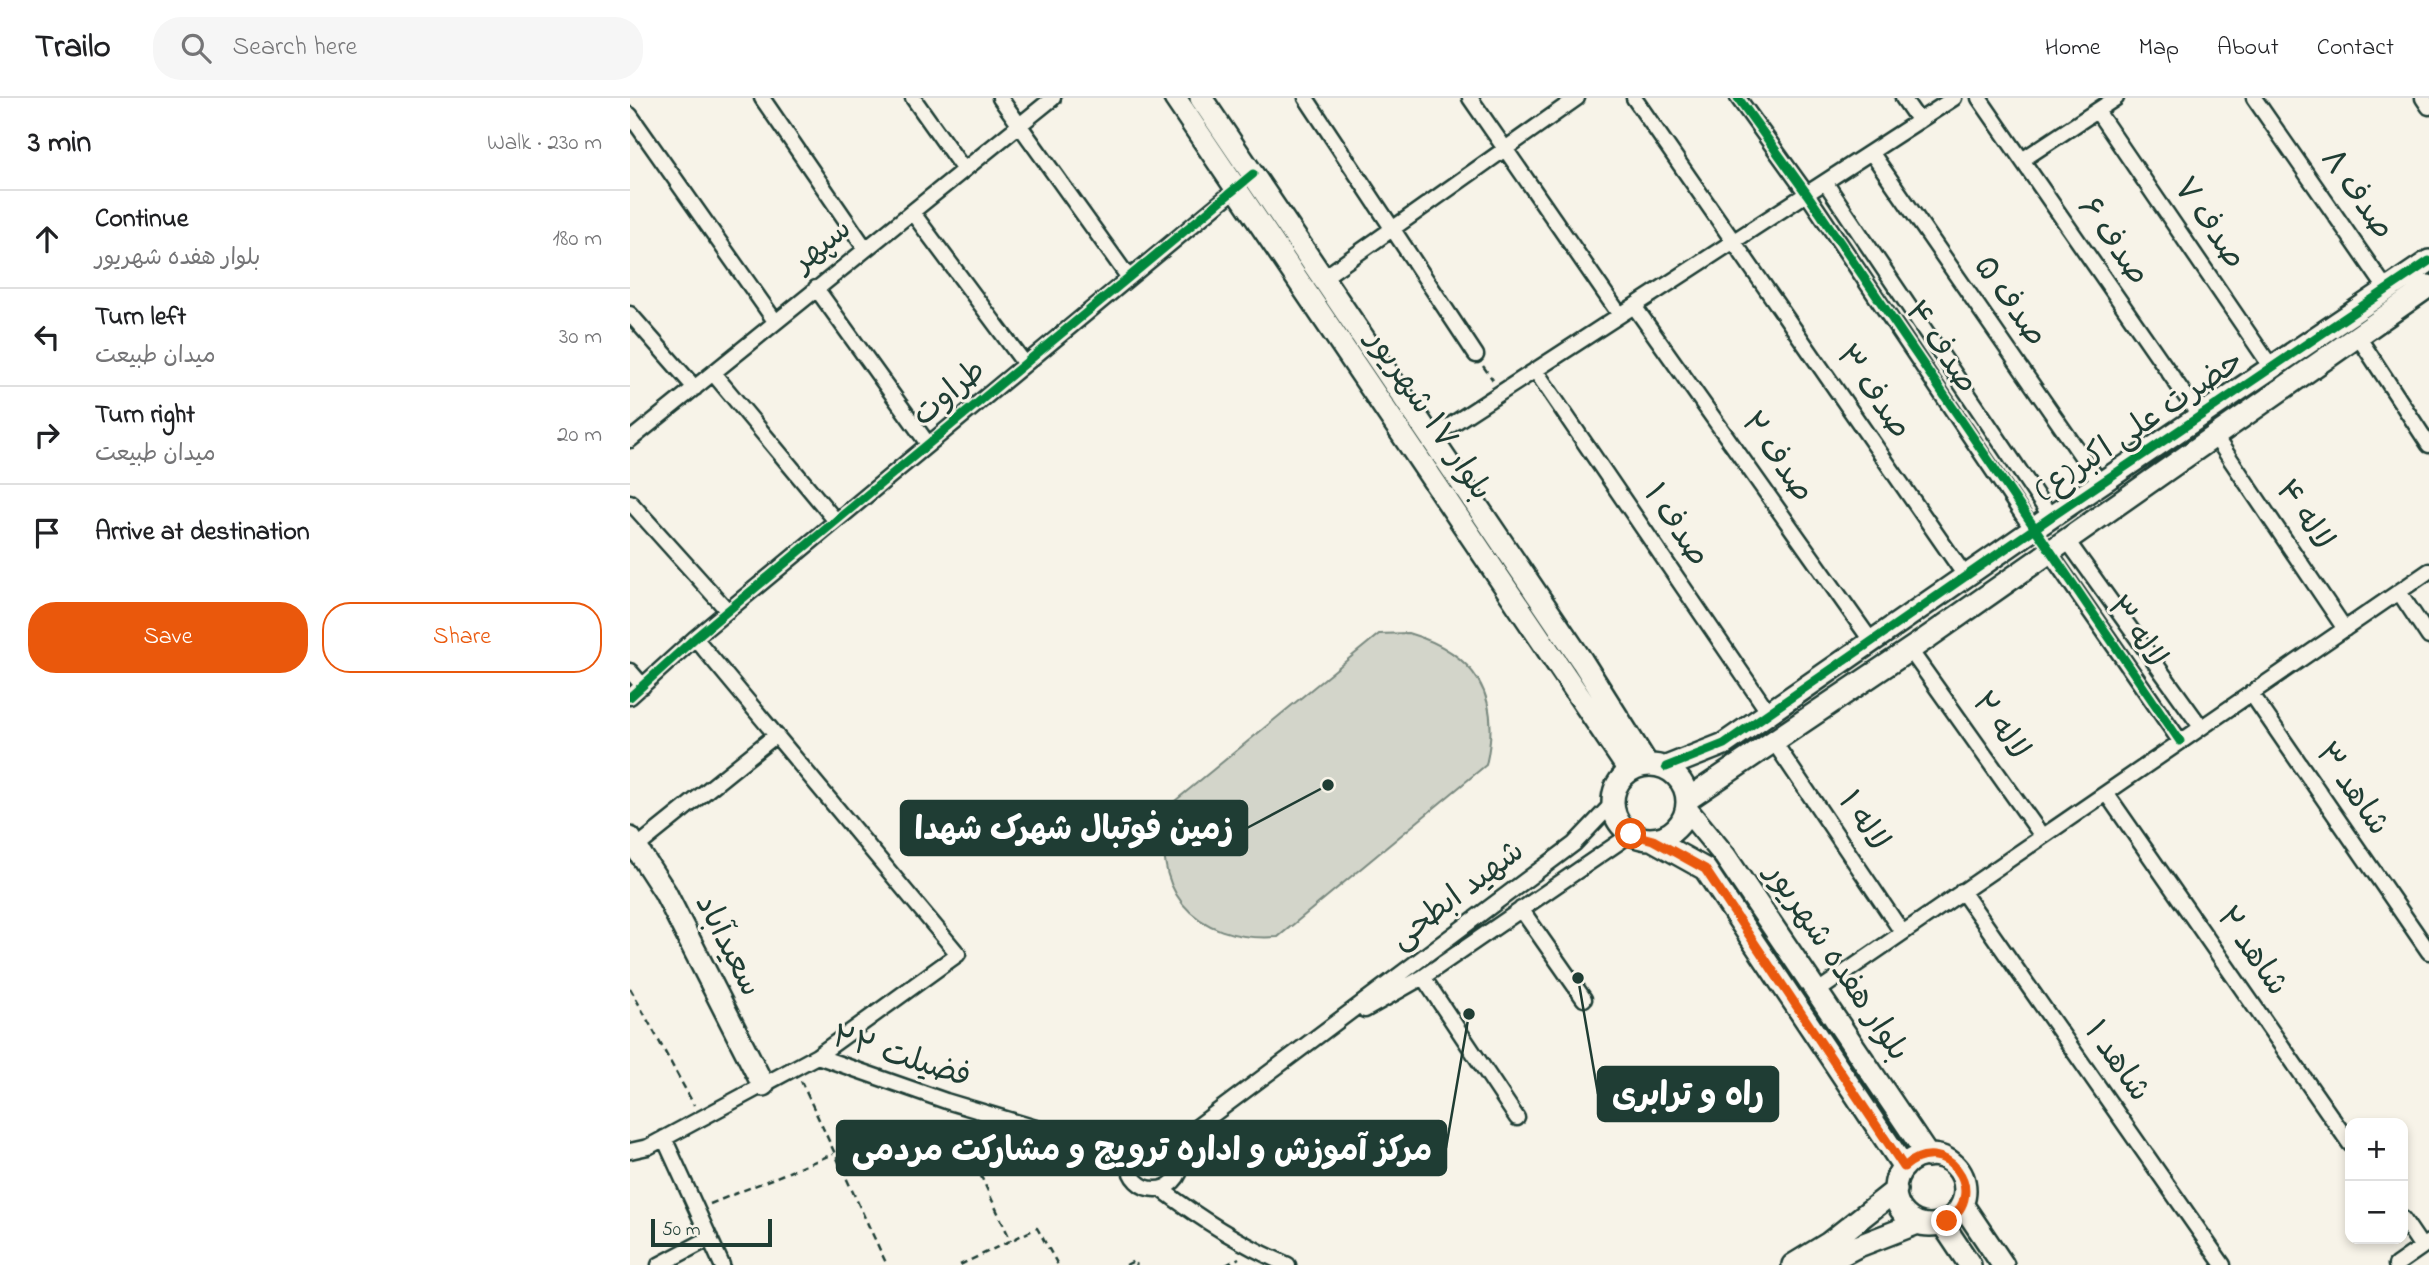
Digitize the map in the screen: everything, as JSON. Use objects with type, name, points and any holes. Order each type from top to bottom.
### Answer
[{"type":"street","points":[[762,98],[866,248]]},
{"type":"street","points":[[913,98],[964,170]]},
{"type":"street","points":[[1000,98],[1129,278]]},
{"type":"street","name":"سپهر","points":[[630,440],[1053,98]]},
{"type":"street","name":"بلوار ۱۷ شهریور","points":[[1175,98],[1647,767]]},
{"type":"street","name":"بلوار ۱۷ شهریور","points":[[1201,98],[1431,438],[1647,767]]},
{"type":"street","points":[[1306,98],[1476,355]]},
{"type":"street","points":[[1470,98],[1620,315]]},
{"type":"street","points":[[1323,278],[1577,98]]},
{"type":"street","name":"صدف ۳","points":[[1634,98],[1966,577]]},
{"type":"street","name":"صدف ۴","points":[[1738,98],[2042,524]]},
{"type":"street","points":[[1903,98],[1919,121]]},
{"type":"street","points":[[1431,438],[1954,98]]},
{"type":"street","name":"صدف ۶","points":[[1979,98],[2200,417]]},
{"type":"street","points":[[2022,160],[2116,98]]},
{"type":"street","name":"صدف ۸","points":[[2254,98],[2387,290]]},
{"type":"street","points":[[2423,98],[2429,107]]},
{"type":"street","name":"صدف ۷","points":[[2097,111],[2272,368]]},
{"type":"street","points":[[630,114],[775,321]]},
{"type":"street","name":"صدف ۵","points":[[1871,152],[2101,484]]},
{"type":"street","name":"طراوت","points":[[630,697],[695,638],[1253,174]]},
{"type":"street","name":"صدف ۴","points":[[1825,182],[2042,524]]},
{"type":"street","points":[[912,212],[1025,364]]},
{"type":"street","name":"حضرت علی اکبر(ع)","points":[[1647,767],[1724,744],[2042,524],[2429,263]]},
{"type":"street","name":"حضرت علی اکبر(ع)","points":[[1688,804],[2429,286]]},
{"type":"street","points":[[816,288],[928,444]]},
{"type":"street","name":"صدف ۲","points":[[1634,306],[1872,642]]},
{"type":"street","points":[[630,313],[695,388]]},
{"type":"street","points":[[2357,335],[2429,445]]},
{"type":"street","name":"صدف ۱","points":[[1535,370],[1769,713]]},
{"type":"street","points":[[713,373],[836,521]]},
{"type":"street","name":"لاله ۴","points":[[2214,435],[2345,629]]},
{"type":"street","points":[[630,502],[728,611]]},
{"type":"street","points":[[2042,524],[2057,545]]},
{"type":"street","name":"لاله ۳","points":[[2057,545],[2201,727]]},
{"type":"street","name":"لاله ۳","points":[[2057,545],[2180,741]]},
{"type":"street","points":[[1818,990],[2429,571]]},
{"type":"street","points":[[2399,592],[2429,637]]},
{"type":"street","points":[[695,638],[958,954],[817,1056]]},
{"type":"street","name":"لاله ۲","points":[[1910,650],[2042,836]]},
{"type":"street","points":[[630,671],[643,686]]},
{"type":"street","name":"شاهد ۳","points":[[2251,693],[2429,952]]},
{"type":"street","points":[[1795,695],[1811,717]]},
{"type":"street","points":[[634,842],[776,735]]},
{"type":"street","name":"لاله ۱","points":[[1774,742],[1902,932]]},
{"type":"street","points":[[1647,767],[1681,780],[1688,804],[1675,830],[1653,840],[1631,834],[1618,823],[1612,804],[1616,785],[1647,767]]},
{"type":"street","name":"شاهد ۲","points":[[2106,793],[2345,1137]]},
{"type":"street","name":"شهید ابطحی","points":[[1174,1144],[1574,844],[1612,804]]},
{"type":"street","name":"بلوار هفده شهریور","points":[[1688,804],[1818,990],[1928,1156]]},
{"type":"street","name":"شهید ابطحی","points":[[1332,1026],[1423,977],[1631,834]]},
{"type":"street","name":"بلوار هفده شهریور","points":[[1653,840],[1705,869],[1904,1167]]},
{"type":"street","name":"سعیدآباد","points":[[634,842],[665,892],[763,1085]]},
{"type":"street","name":"شاهد ۱","points":[[1962,891],[2223,1265]]},
{"type":"street","points":[[1521,909],[1584,999]]},
{"type":"street","points":[[1423,977],[1517,1118]]},
{"type":"street","name":"فضیلت ۲۲","points":[[630,1151],[664,1138],[817,1056],[946,1101],[1129,1156]]},
{"type":"street","points":[[1148,1137],[1162,1137],[1174,1144],[1181,1156],[1181,1170],[1174,1182],[1161,1189],[1147,1189],[1135,1182],[1128,1170],[1129,1156],[1136,1144],[1148,1137]]},
{"type":"street","points":[[664,1138],[722,1265]]},
{"type":"street","points":[[1793,1265],[1829,1243],[1896,1190],[1904,1167],[1917,1158],[1928,1156],[1948,1160],[1958,1170],[1964,1183],[1962,1204],[1952,1217],[1942,1223],[1918,1223],[1856,1247],[1822,1265]]},
{"type":"street","points":[[1161,1189],[1206,1223],[1254,1250],[1288,1265]]},
{"type":"street","points":[[1896,1190],[1903,1212],[1918,1223]]},
{"type":"street","points":[[1962,1204],[2003,1265]]},
{"type":"street","points":[[1942,1223],[1970,1265]]},
{"type":"street","points":[[2396,1265],[2426,1245],[2408,1225]]},
{"type":"street","points":[[659,1265],[710,1238]]},
{"type":"path","points":[[1476,355],[1501,392]]},
{"type":"path","points":[[630,988],[701,1118]]},
{"type":"path","points":[[796,1068],[833,1154],[887,1265]]},
{"type":"path","points":[[946,1101],[1011,1241]]},
{"type":"path","points":[[697,1210],[833,1154]]},
{"type":"path","points":[[960,1265],[1037,1228],[1058,1265]]},
{"type":"path","points":[[1126,1265],[1134,1261],[1137,1265]]},
{"type":"shaded area","points":[[1408,633],[1451,652],[1467,665],[1478,681],[1486,698],[1490,718],[1486,765],[1278,937],[1248,936],[1222,931],[1200,920],[1183,904],[1171,885],[1165,861],[1165,835],[1170,805],[1379,634]]},
{"type":"cycle path","points":[[1738,98],[1807,194],[2180,741]]},
{"type":"cycle path","points":[[630,697],[695,638],[1253,174]]},
{"type":"cycle path","points":[[1666,767],[1724,744],[2051,517],[2429,261]]},
{"type":"place","name":"زمین فوتبال شهرک شهدا","points":[[1328,785]]},
{"type":"place","name":"راه و ترابری","points":[[1578,978]]},
{"type":"place","name":"مرکز آموزش و اداره ترویج و مشارکت مردمی","points":[[1469,1014]]},
{"type":"route","points":[[1631,834],[1653,840],[1705,869],[1904,1167],[1917,1158],[1928,1156],[1941,1157],[1954,1165],[1962,1176],[1965,1190],[1960,1209],[1947,1221]]}]
